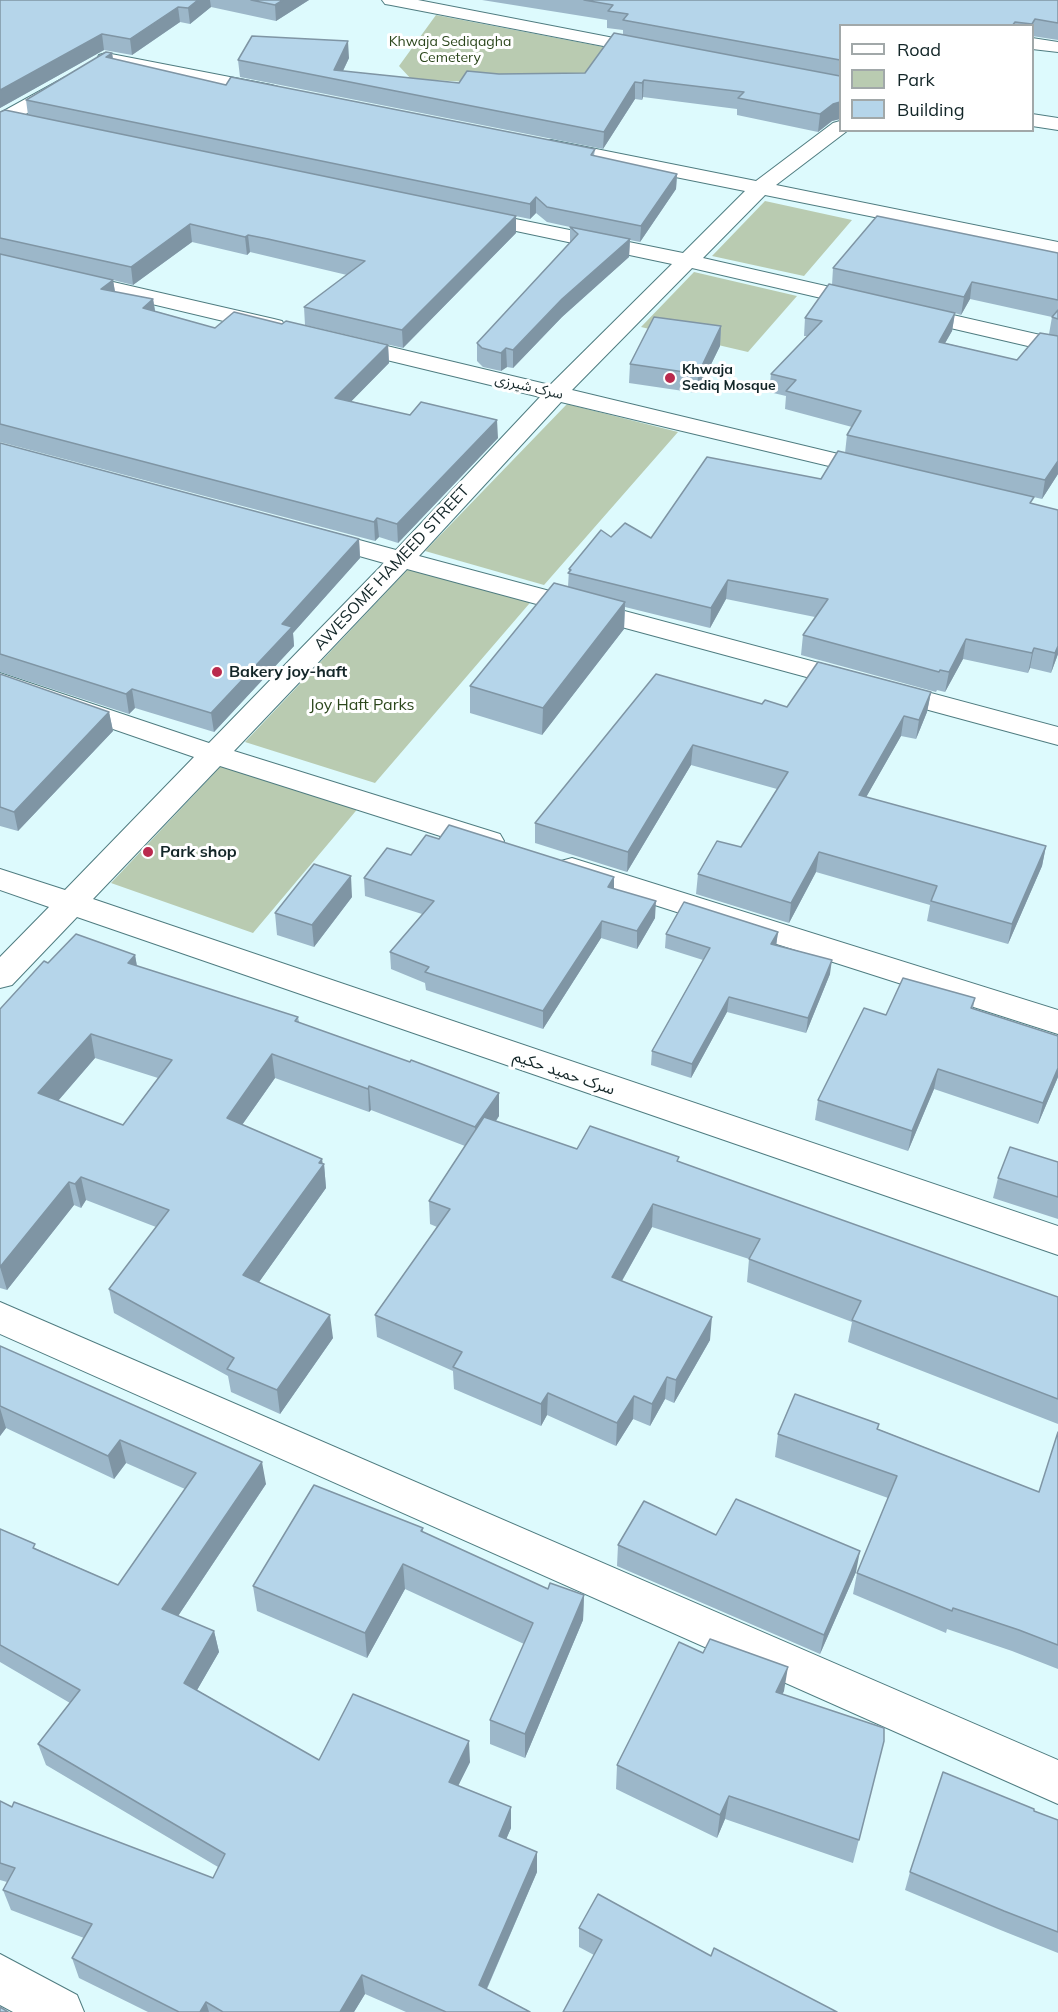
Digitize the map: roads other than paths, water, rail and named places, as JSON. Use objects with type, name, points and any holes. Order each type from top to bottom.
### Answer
[{"type":"street","points":[[391,0],[431,5],[666,53]]},
{"type":"street","points":[[1034,43],[1058,47]]},
{"type":"street","points":[[1,119],[105,58],[293,95]]},
{"type":"street","points":[[1,119],[39,126]]},
{"type":"street","points":[[1034,120],[1058,124]]},
{"type":"street","name":"AWESOME HAMEED STREET","points":[[0,977],[401,560],[556,393],[761,187],[839,128]]},
{"type":"street","points":[[527,141],[1058,248]]},
{"type":"street","points":[[457,213],[689,261],[1058,346]]},
{"type":"street","points":[[0,262],[301,333]]},
{"type":"street","name":"سرک شیرزی","points":[[324,338],[898,475]]},
{"type":"street","points":[[286,528],[1058,736]]},
{"type":"street","points":[[0,681],[213,754],[510,848]]},
{"type":"street","points":[[544,859],[1058,1022]]},
{"type":"street","name":"سرک حمید حکیم","points":[[0,879],[70,905],[1058,1241]]},
{"type":"street","points":[[0,1317],[1058,1782]]},
{"type":"street","points":[[0,1978],[60,2012]]},
{"type":"place","name":"Khwaja Sediq Mosque","points":[[670,378]]},
{"type":"place","name":"Bakery joy-haft","points":[[217,672]]},
{"type":"place","name":"Park shop","points":[[148,852]]},
{"type":"park label","name":"Khwaja Sediqagha Cemetery","points":[[450,50]]},
{"type":"park label","name":"Joy Haft Parks","points":[[362,705]]}]
